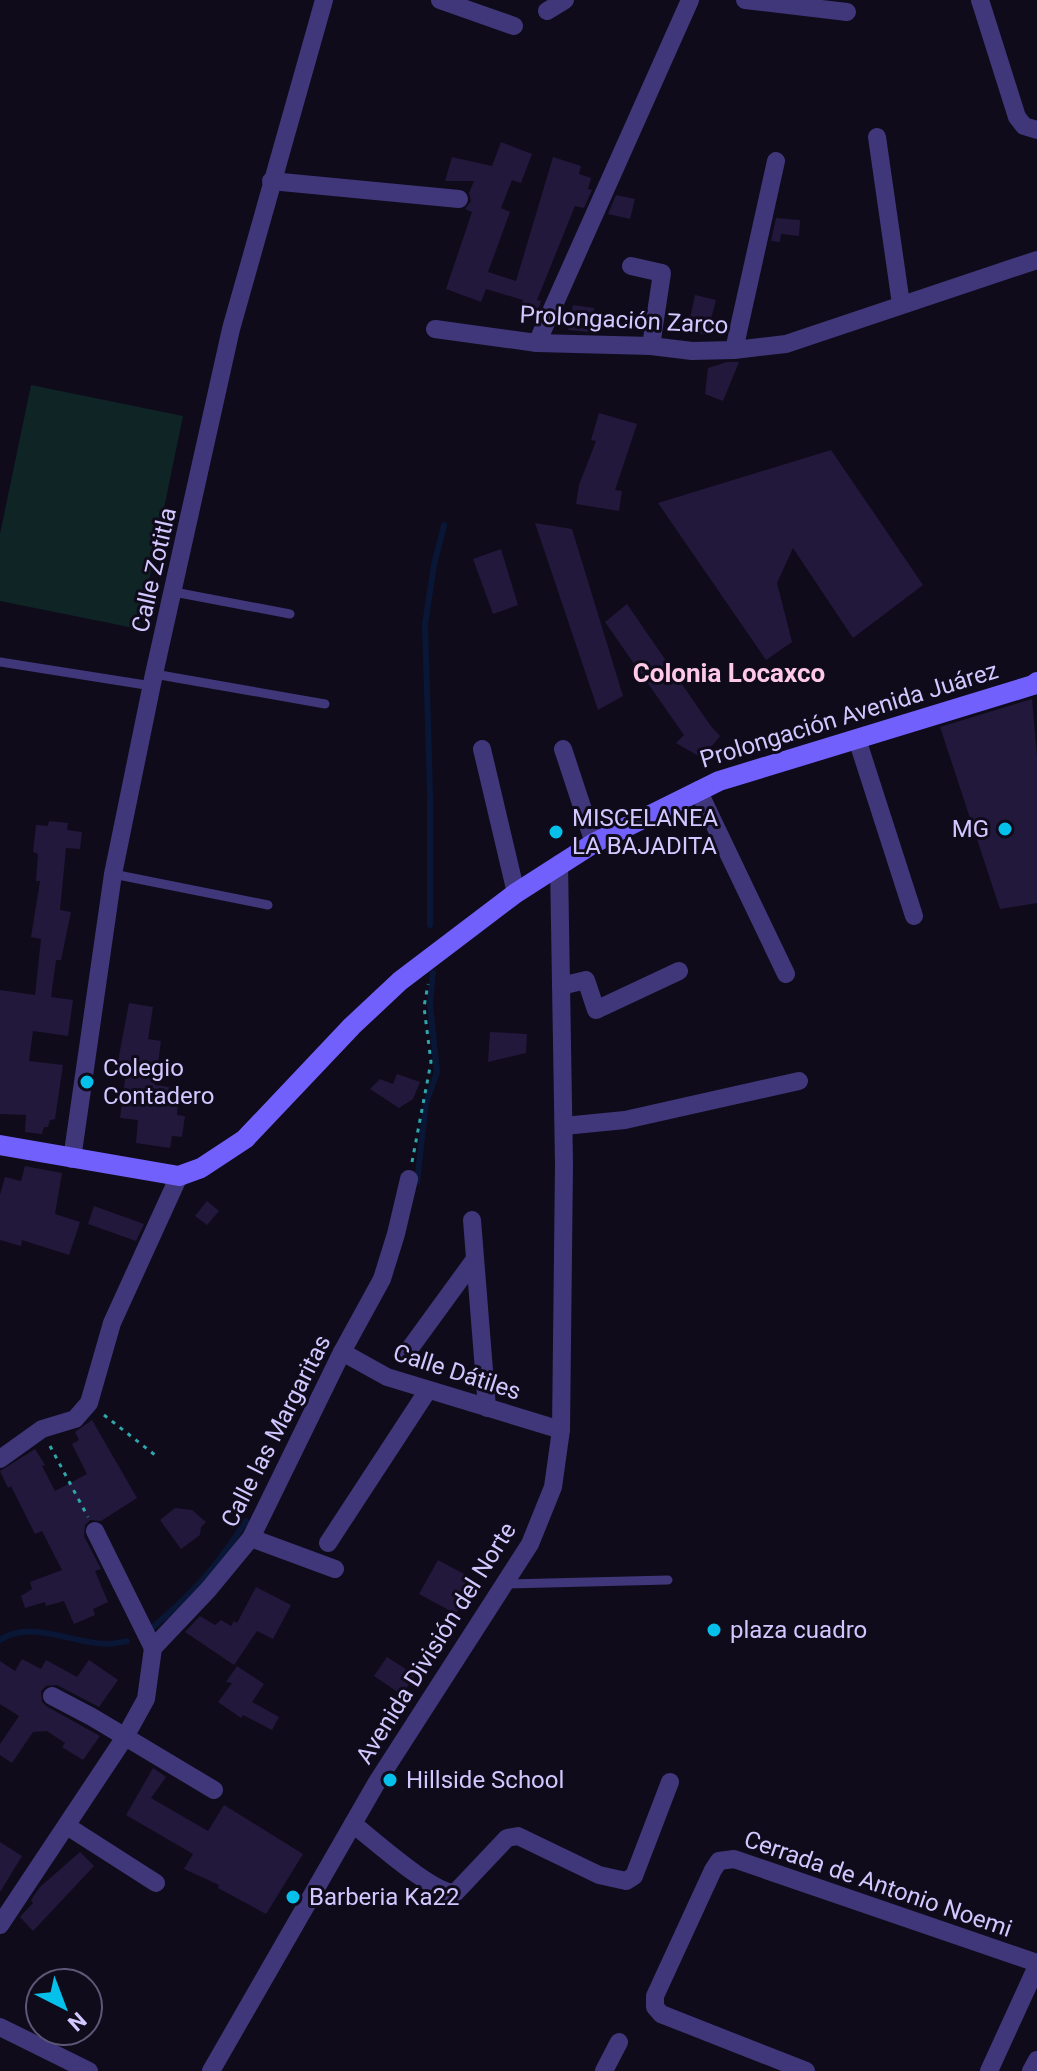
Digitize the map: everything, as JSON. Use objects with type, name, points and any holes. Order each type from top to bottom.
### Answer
[{"type":"street","name":"Calle Zotitla","points":[[72,1159],[113,874],[153,680],[231,329],[279,181],[324,0]]},
{"type":"street","points":[[440,0],[514,26]]},
{"type":"street","points":[[547,11],[565,0]]},
{"type":"street","points":[[537,343],[690,0]]},
{"type":"street","points":[[745,0],[847,12]]},
{"type":"street","points":[[980,0],[1017,117],[1024,126],[1037,130]]},
{"type":"street","points":[[877,137],[901,304]]},
{"type":"street","points":[[734,350],[776,161]]},
{"type":"street","points":[[279,181],[459,199]]},
{"type":"street","name":"Prolongación Zarco","points":[[435,329],[537,343],[651,346],[692,351],[734,350],[786,344],[1037,260]]},
{"type":"street","points":[[631,266],[662,273],[651,346]]},
{"type":"street","name":"Prolongación Avenida Juárez","points":[[179,1176],[212,1162],[245,1139],[352,1026],[400,981],[516,893],[594,843],[701,797],[857,739],[1036,685]]},
{"type":"street","points":[[857,739],[914,916]]},
{"type":"street","points":[[482,749],[516,893]]},
{"type":"street","points":[[563,749],[594,843]]},
{"type":"street","points":[[701,797],[786,974]]},
{"type":"street","name":"Avenida División del Norte","points":[[211,2071],[353,1824],[530,1544],[553,1487],[561,1430],[564,1126],[559,864]]},
{"type":"street","points":[[561,986],[586,980],[596,1010],[679,971]]},
{"type":"street","points":[[564,1126],[625,1120],[799,1081]]},
{"type":"street","points":[[0,1145],[179,1176],[112,1323],[89,1403],[75,1419],[42,1429],[0,1459]]},
{"type":"street","name":"Calle las Margaritas","points":[[153,1648],[208,1590],[251,1538],[342,1352],[382,1279],[409,1179]]},
{"type":"street","points":[[472,1220],[487,1408]]},
{"type":"street","points":[[408,1351],[475,1259]]},
{"type":"street","name":"Calle Dátiles","points":[[342,1352],[387,1377],[561,1430]]},
{"type":"street","points":[[328,1543],[428,1390]]},
{"type":"street","points":[[0,1925],[125,1737],[146,1699],[153,1648],[95,1531]]},
{"type":"street","points":[[251,1538],[335,1569]]},
{"type":"street","points":[[52,1696],[214,1790]]},
{"type":"street","points":[[353,1824],[446,1893],[455,1893],[507,1838],[518,1836],[599,1875],[626,1881],[634,1876],[670,1782]]},
{"type":"street","points":[[67,1826],[156,1883]]},
{"type":"street","name":"Cerrada de Antonio Noemi","points":[[806,2071],[661,2014],[655,2007],[655,1996],[719,1861],[727,1858],[1037,1964]]},
{"type":"street","points":[[989,2071],[1037,1964]]},
{"type":"street","points":[[0,2027],[89,2071]]},
{"type":"street","points":[[604,2071],[619,2042]]},
{"type":"street","points":[[1031,2071],[1037,2060]]},
{"type":"lane","points":[[174,592],[290,614]]},
{"type":"lane","points":[[0,662],[325,704]]},
{"type":"lane","points":[[113,874],[268,905]]},
{"type":"lane","points":[[505,1584],[668,1580]]},
{"type":"path","points":[[409,1179],[431,1062],[424,1007]]},
{"type":"path","points":[[89,1403],[155,1455]]},
{"type":"path","points":[[42,1429],[95,1531]]},
{"type":"green space","points":[[31,385],[183,416],[139,629],[0,601],[0,534]]},
{"type":"building","points":[[501,142],[532,154],[521,183],[512,180],[501,208],[510,212],[488,272],[516,281],[553,157],[581,166],[579,174],[591,178],[588,189],[592,190],[584,208],[575,206],[537,300],[541,301],[536,316],[520,311],[523,300],[486,289],[481,302],[446,289],[472,212],[465,209],[471,201],[469,193],[474,181],[445,181],[452,157],[492,166]]},
{"type":"building","points":[[616,195],[635,199],[630,219],[608,214]]},
{"type":"building","points":[[776,218],[800,220],[799,236],[781,234],[780,242],[771,241]]},
{"type":"building","points":[[695,295],[716,300],[707,335],[687,332]]},
{"type":"building","points":[[573,305],[594,308],[589,332],[568,330]]},
{"type":"building","points":[[739,362],[723,401],[705,394],[708,368]]},
{"type":"building","points":[[599,413],[637,424],[615,490],[622,491],[619,511],[576,504],[579,485],[596,441],[591,440]]},
{"type":"building","points":[[831,450],[923,585],[853,638],[793,548],[777,583],[792,642],[766,660],[658,503]]},
{"type":"building","points":[[535,523],[572,529],[623,696],[598,710]]},
{"type":"building","points":[[501,549],[518,605],[493,614],[473,559]]},
{"type":"building","points":[[627,604],[720,736],[702,758],[676,743],[684,735],[605,622]]},
{"type":"building","name":"MG","points":[[1032,699],[1037,756],[1037,903],[1000,909],[940,727]]},
{"type":"building","points":[[49,821],[68,823],[67,830],[82,832],[80,849],[66,848],[60,910],[71,912],[61,960],[56,960],[51,997],[73,1000],[68,1036],[33,1031],[29,1061],[63,1065],[55,1119],[50,1120],[42,1134],[25,1132],[26,1115],[0,1114],[0,990],[35,995],[41,939],[31,937],[40,881],[36,881],[38,854],[33,852],[36,825],[48,826]]},
{"type":"building","points":[[129,1003],[153,1007],[148,1039],[161,1041],[155,1085],[169,1087],[168,1100],[178,1102],[177,1115],[185,1116],[182,1137],[172,1136],[170,1148],[136,1143],[138,1120],[120,1118],[126,1072],[123,1072],[124,1062],[118,1061]]},
{"type":"building","points":[[490,1032],[527,1034],[526,1053],[488,1062]]},
{"type":"building","points":[[397,1074],[420,1082],[413,1099],[399,1108],[370,1089],[380,1079],[393,1084]]},
{"type":"building","points":[[25,1166],[62,1173],[55,1214],[80,1222],[69,1255],[22,1240],[21,1246],[0,1240],[0,1195],[5,1177],[21,1181]]},
{"type":"building","points":[[207,1201],[219,1211],[207,1225],[195,1216]]},
{"type":"building","points":[[94,1206],[144,1224],[136,1241],[88,1224]]},
{"type":"building","points":[[92,1420],[137,1498],[101,1521],[90,1520],[85,1525],[84,1536],[101,1569],[95,1571],[108,1602],[93,1609],[95,1615],[74,1624],[64,1601],[25,1608],[21,1596],[32,1589],[30,1582],[62,1570],[42,1531],[35,1534],[0,1471],[35,1449],[55,1491],[87,1474],[72,1444],[79,1440],[75,1432]]},
{"type":"building","points":[[175,1508],[192,1510],[206,1522],[201,1527],[200,1535],[181,1549],[160,1520]]},
{"type":"building","points":[[438,1560],[475,1580],[456,1614],[419,1594]]},
{"type":"building","points":[[256,1587],[291,1605],[273,1639],[257,1631],[234,1665],[185,1632],[200,1616],[215,1625],[221,1620],[231,1626],[234,1621],[237,1623]]},
{"type":"building","points":[[387,1657],[415,1675],[402,1695],[374,1676]]},
{"type":"building","points":[[22,1659],[41,1669],[46,1660],[77,1677],[89,1660],[118,1680],[99,1707],[57,1685],[46,1686],[41,1691],[42,1702],[46,1706],[100,1736],[83,1760],[62,1747],[65,1743],[47,1731],[33,1732],[12,1763],[0,1755],[0,1744],[19,1716],[0,1704],[0,1661],[15,1671]]},
{"type":"building","points":[[237,1666],[264,1684],[252,1702],[279,1717],[272,1730],[243,1715],[241,1718],[218,1702],[232,1683],[226,1682]]},
{"type":"building","points":[[153,1768],[166,1777],[151,1798],[208,1831],[224,1805],[303,1854],[266,1914],[218,1888],[219,1885],[184,1869],[193,1854],[126,1815]]},
{"type":"building","points":[[0,1842],[22,1856],[0,1892]]},
{"type":"building","points":[[80,1852],[94,1866],[33,1931],[20,1917],[33,1903],[31,1900],[40,1887]]},
{"type":"waterway","points":[[430,925],[425,624],[444,525]]},
{"type":"waterway","points":[[417,1182],[426,1103],[437,1072],[430,1004],[433,973]]},
{"type":"waterway","points":[[153,1627],[204,1578],[246,1521]]},
{"type":"waterway","points":[[0,1640],[12,1634],[39,1632],[95,1643],[127,1641]]},
{"type":"place","name":"MG","points":[[1005,829]]},
{"type":"place","name":"MISCELANEA LA BAJADITA","points":[[556,832]]},
{"type":"place","name":"Colegio Contadero","points":[[87,1082]]},
{"type":"place","name":"plaza cuadro","points":[[714,1630]]},
{"type":"place","name":"Hillside School","points":[[390,1780]]},
{"type":"place","name":"Barberia Ka22","points":[[293,1897]]},
{"type":"district","name":"Colonia Locaxco","points":[[729,673]]}]
